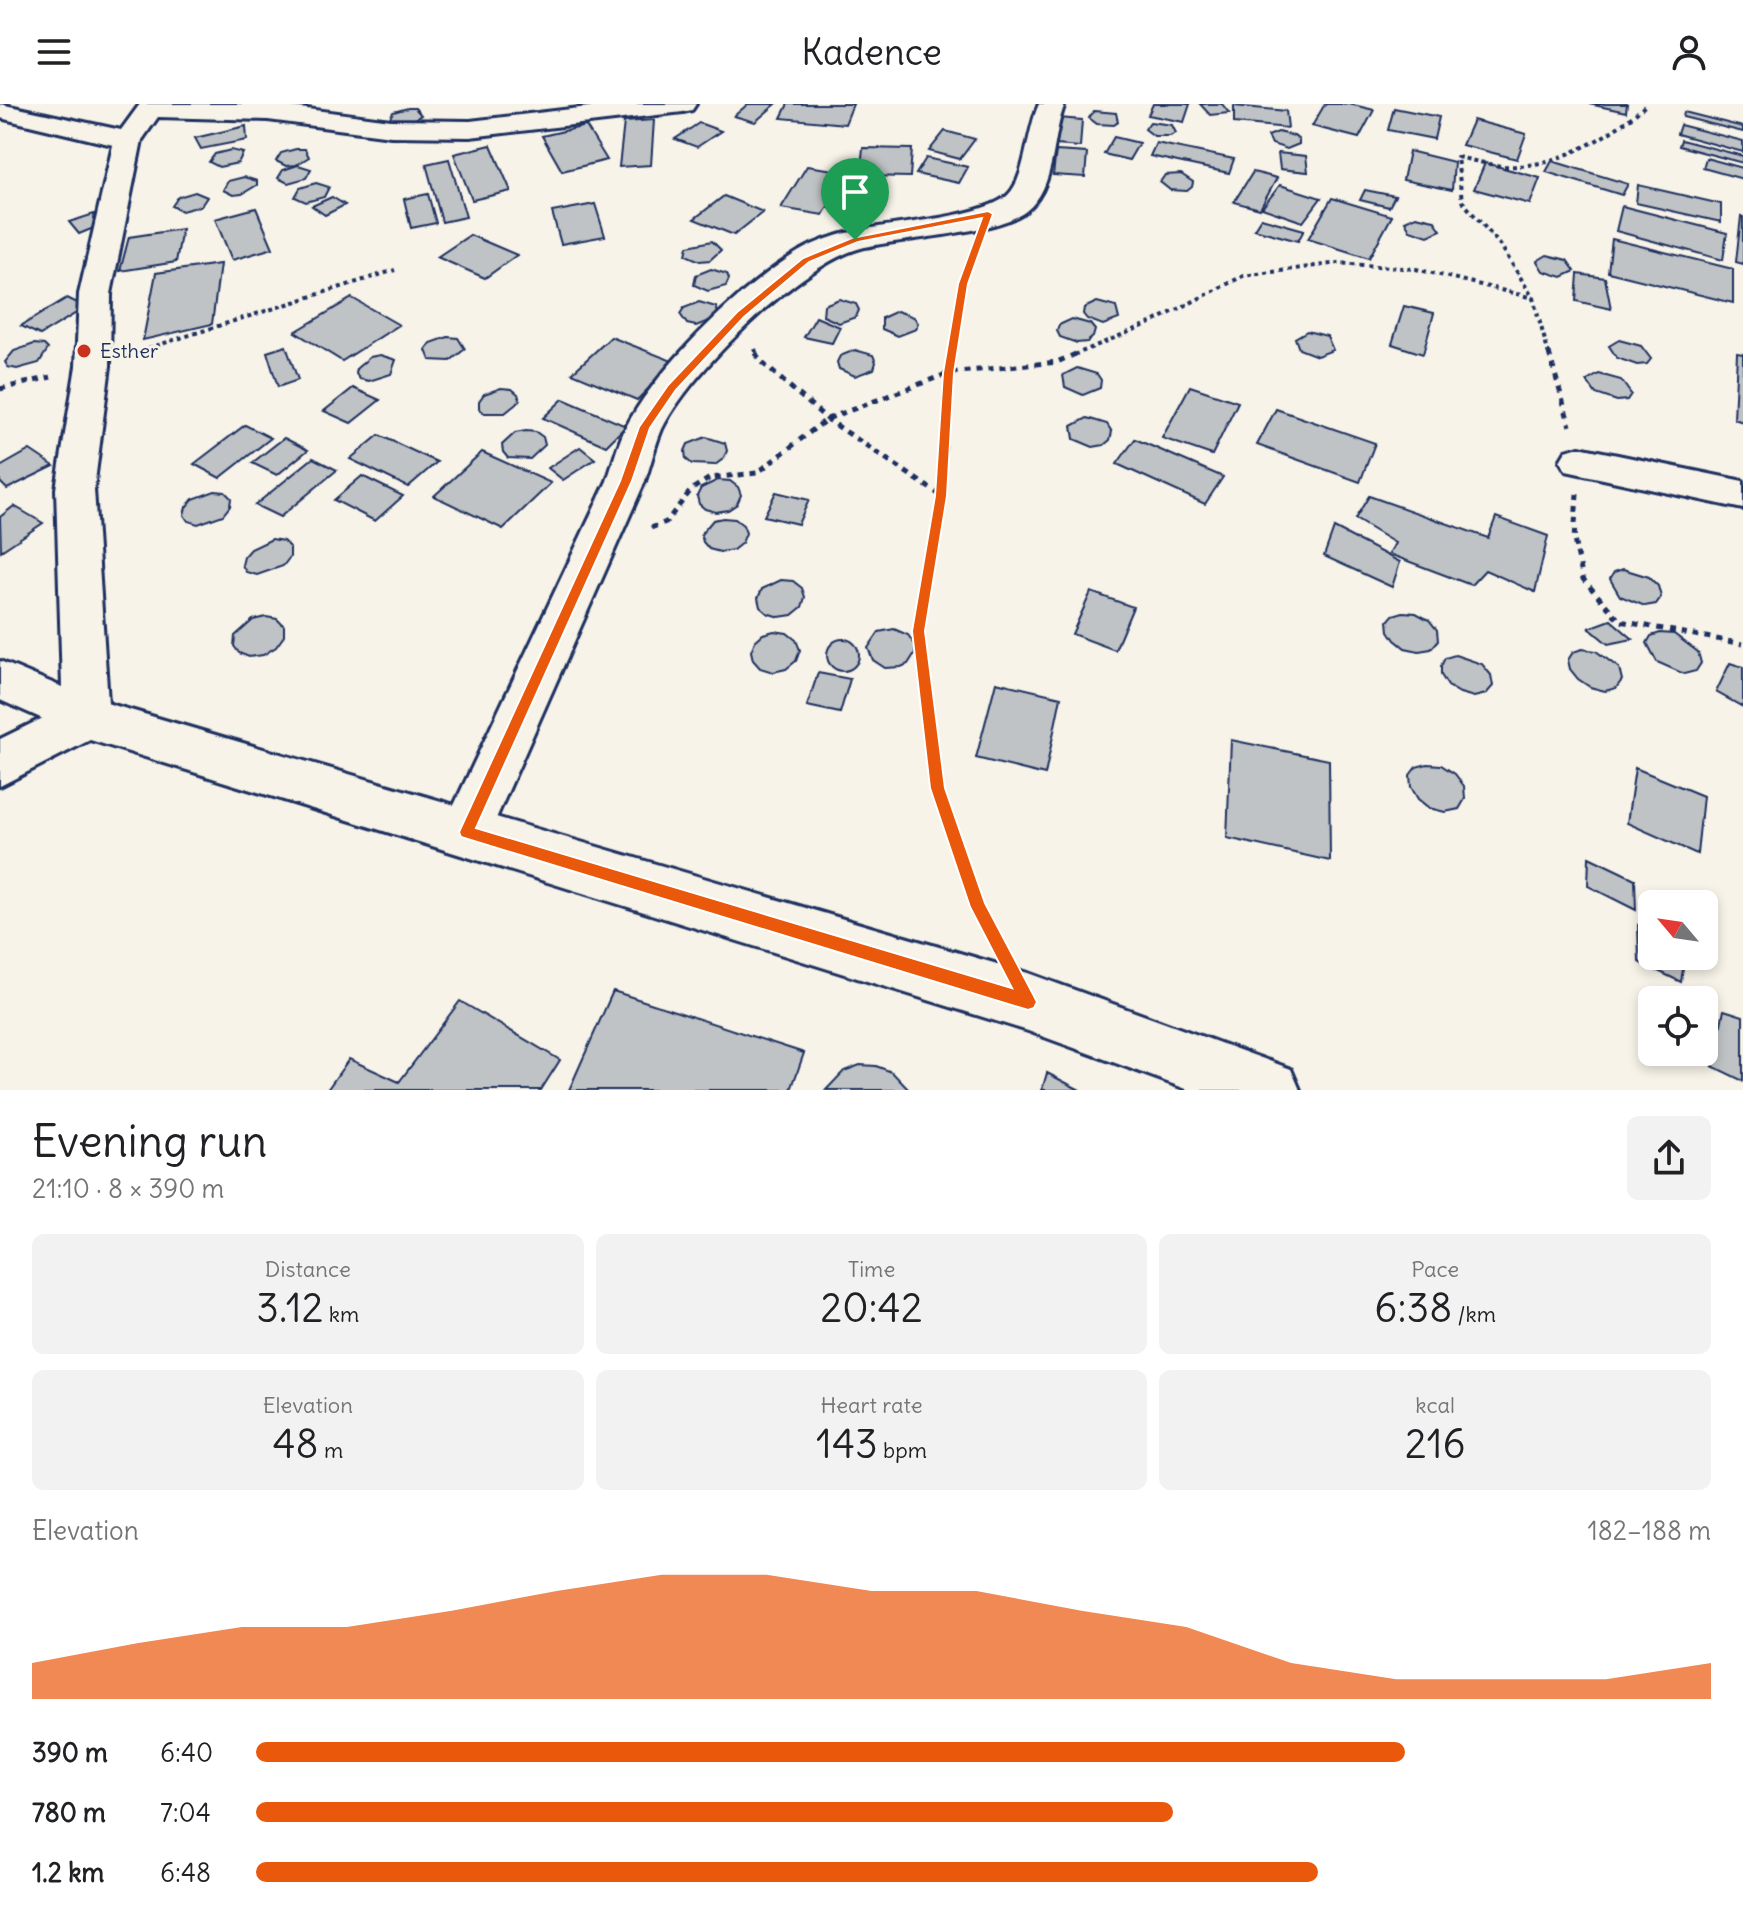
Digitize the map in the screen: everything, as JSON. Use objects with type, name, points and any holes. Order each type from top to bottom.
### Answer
[{"type":"street","points":[[86,718],[75,489],[93,366],[95,294],[128,140],[152,107],[268,112],[391,128],[470,129],[683,104]]},
{"type":"street","points":[[466,832],[626,481],[645,427],[672,387],[740,315],[806,260],[855,240],[1015,206],[1029,188],[1044,117],[1052,104]]},
{"type":"street","points":[[0,110],[128,140]]},
{"type":"street","points":[[1579,461],[1743,495]]},
{"type":"street","points":[[0,680],[86,718],[1028,1002],[1270,1090]]},
{"type":"street","points":[[0,764],[86,718]]},
{"type":"path","points":[[1647,104],[1639,113],[1578,150],[1519,166],[1457,157],[1462,201],[1501,246],[1533,298],[1579,461],[1574,540],[1583,579],[1620,621],[1743,644]]},
{"type":"path","points":[[988,214],[963,284],[949,373],[941,496],[918,631],[938,788],[978,907],[1028,1002]]},
{"type":"path","points":[[591,554],[666,522],[692,489],[710,478],[757,473],[827,419],[949,373],[1057,362],[1155,321],[1243,276],[1338,263],[1416,269],[1533,298]]},
{"type":"path","points":[[93,366],[395,270]]},
{"type":"path","points":[[740,315],[759,360],[827,419],[941,496]]},
{"type":"building","points":[[748,104],[776,104],[755,122],[734,116]]},
{"type":"building","points":[[788,104],[853,104],[845,124],[781,118]]},
{"type":"building","points":[[1153,104],[1190,104],[1184,122],[1148,115]]},
{"type":"building","points":[[1200,104],[1222,104],[1229,113],[1210,115]]},
{"type":"building","points":[[1325,104],[1349,104],[1374,110],[1359,138],[1312,126]]},
{"type":"building","points":[[1589,104],[1627,104],[1626,112]]},
{"type":"building","points":[[1234,106],[1286,111],[1288,128],[1234,123]]},
{"type":"building","points":[[415,108],[421,115],[408,123],[389,119],[393,112]]},
{"type":"building","points":[[1394,108],[1439,117],[1434,139],[1388,130]]},
{"type":"building","points":[[1094,111],[1116,113],[1118,122],[1114,125],[1097,124],[1089,118]]},
{"type":"building","points":[[1684,112],[1743,127],[1743,132],[1683,117]]},
{"type":"building","points":[[1058,118],[1082,120],[1080,147],[1056,145]]},
{"type":"building","points":[[654,120],[651,165],[619,167],[624,122]]},
{"type":"building","points":[[1473,120],[1526,134],[1517,159],[1462,145]]},
{"type":"building","points":[[1150,122],[1172,125],[1176,133],[1154,136],[1145,129]]},
{"type":"building","points":[[699,123],[721,131],[697,147],[675,139]]},
{"type":"building","points":[[1680,125],[1743,141],[1743,152],[1677,134]]},
{"type":"building","points":[[246,126],[247,140],[201,149],[195,138]]},
{"type":"building","points":[[586,126],[607,160],[562,171],[542,136]]},
{"type":"building","points":[[945,131],[975,139],[960,159],[929,151]]},
{"type":"building","points":[[1278,132],[1294,136],[1299,144],[1287,149],[1272,144],[1268,136]]},
{"type":"building","points":[[1114,137],[1139,143],[1129,160],[1104,154]]},
{"type":"building","points":[[1681,140],[1743,156],[1743,163],[1679,146]]},
{"type":"building","points":[[1156,143],[1234,159],[1229,173],[1150,156]]},
{"type":"building","points":[[491,145],[511,191],[472,200],[454,154]]},
{"type":"building","points":[[863,148],[912,149],[910,177],[860,176]]},
{"type":"building","points":[[305,149],[309,157],[296,165],[286,166],[276,161],[281,153]]},
{"type":"building","points":[[231,150],[243,153],[238,163],[219,167],[209,162],[215,154]]},
{"type":"building","points":[[1056,151],[1087,153],[1085,177],[1053,175]]},
{"type":"building","points":[[1409,151],[1454,162],[1452,190],[1403,180]]},
{"type":"building","points":[[1278,153],[1306,156],[1308,172],[1280,169]]},
{"type":"building","points":[[926,158],[968,167],[959,183],[916,174]]},
{"type":"building","points":[[1706,158],[1743,168],[1743,179],[1703,168]]},
{"type":"building","points":[[449,159],[466,217],[442,222],[426,164]]},
{"type":"building","points":[[1552,161],[1628,184],[1622,195],[1546,172]]},
{"type":"building","points":[[1485,163],[1540,178],[1530,204],[1474,189]]},
{"type":"building","points":[[298,165],[311,169],[306,178],[288,183],[278,178],[283,170]]},
{"type":"building","points":[[807,166],[848,172],[823,215],[781,208]]},
{"type":"building","points":[[1253,172],[1277,178],[1260,209],[1234,202]]},
{"type":"building","points":[[1181,174],[1193,182],[1187,191],[1170,190],[1160,182],[1165,175]]},
{"type":"building","points":[[244,177],[257,181],[257,185],[242,194],[233,195],[223,190],[228,181]]},
{"type":"building","points":[[316,183],[329,187],[324,197],[306,202],[295,197],[300,188]]},
{"type":"building","points":[[1280,185],[1321,198],[1303,222],[1262,208]]},
{"type":"building","points":[[1638,185],[1721,204],[1721,222],[1636,203]]},
{"type":"building","points":[[1365,190],[1395,196],[1389,207],[1360,200]]},
{"type":"building","points":[[195,192],[207,197],[201,206],[182,211],[172,206],[178,197]]},
{"type":"building","points":[[428,194],[436,223],[411,228],[404,199]]},
{"type":"building","points":[[724,196],[763,212],[734,235],[694,219]]},
{"type":"building","points":[[855,196],[870,201],[873,206],[871,211],[856,216],[841,210],[842,201]]},
{"type":"building","points":[[332,197],[345,205],[325,215],[312,206]]},
{"type":"building","points":[[1332,198],[1392,216],[1369,258],[1308,239]]},
{"type":"building","points":[[595,204],[605,236],[561,244],[552,212]]},
{"type":"building","points":[[1622,206],[1727,233],[1723,260],[1616,231]]},
{"type":"building","points":[[256,208],[273,248],[232,260],[215,219]]},
{"type":"building","points":[[94,214],[96,227],[79,234],[69,222]]},
{"type":"building","points":[[1416,216],[1434,220],[1441,230],[1428,236],[1410,230],[1405,221]]},
{"type":"building","points":[[1743,217],[1743,264],[1736,262]]},
{"type":"building","points":[[1261,218],[1304,230],[1298,241],[1254,229]]},
{"type":"building","points":[[182,229],[176,262],[120,271],[129,237]]},
{"type":"building","points":[[470,235],[517,255],[485,278],[437,257]]},
{"type":"building","points":[[1612,239],[1733,269],[1733,303],[1608,272]]},
{"type":"building","points":[[712,241],[721,250],[710,260],[700,261],[686,255],[688,246]]},
{"type":"building","points":[[1547,255],[1567,260],[1575,271],[1562,277],[1543,271],[1537,261]]},
{"type":"building","points":[[220,264],[212,324],[143,340],[156,273]]},
{"type":"building","points":[[711,269],[727,274],[729,279],[726,286],[708,291],[694,285],[696,275]]},
{"type":"building","points":[[1578,274],[1605,278],[1611,309],[1576,301]]},
{"type":"building","points":[[67,298],[86,307],[40,335],[21,326]]},
{"type":"building","points":[[352,298],[399,325],[342,361],[295,332]]},
{"type":"building","points":[[839,299],[856,304],[859,310],[856,317],[839,323],[823,316],[824,305]]},
{"type":"building","points":[[699,302],[716,307],[718,313],[714,319],[696,326],[687,324],[680,314],[684,308]]},
{"type":"building","points":[[1097,302],[1116,307],[1119,319],[1103,325],[1087,319],[1083,314],[1084,308]]},
{"type":"building","points":[[1404,306],[1434,313],[1423,354],[1392,344]]},
{"type":"building","points":[[897,311],[914,317],[918,323],[916,329],[898,336],[882,329],[882,318]]},
{"type":"building","points":[[816,317],[840,327],[832,343],[804,337]]},
{"type":"building","points":[[1072,319],[1090,324],[1095,330],[1093,337],[1087,342],[1077,343],[1060,337],[1057,331],[1059,325]]},
{"type":"building","points":[[1307,331],[1327,336],[1333,350],[1317,356],[1299,349],[1295,338]]},
{"type":"building","points":[[448,337],[458,338],[465,349],[450,361],[430,360],[426,350],[431,343]]},
{"type":"building","points":[[611,337],[675,362],[637,400],[572,373]]},
{"type":"building","points":[[1619,340],[1641,346],[1651,359],[1647,364],[1637,365],[1617,358],[1609,346]]},
{"type":"building","points":[[34,344],[44,345],[48,349],[39,363],[17,369],[8,367],[5,362],[14,351]]},
{"type":"building","points":[[286,346],[298,380],[278,387],[267,352]]},
{"type":"building","points":[[855,350],[873,355],[876,362],[874,369],[855,376],[839,369],[837,362],[840,356]]},
{"type":"building","points":[[1737,353],[1743,354],[1743,422],[1734,419]]},
{"type":"building","points":[[380,355],[396,360],[391,374],[369,381],[360,379],[356,374],[357,368],[370,357]]},
{"type":"building","points":[[1077,368],[1097,374],[1101,380],[1100,388],[1083,395],[1065,387],[1063,375]]},
{"type":"building","points":[[1599,374],[1621,380],[1631,394],[1627,400],[1617,401],[1596,394],[1587,381]]},
{"type":"building","points":[[1190,386],[1238,402],[1212,455],[1162,438]]},
{"type":"building","points":[[353,388],[380,400],[351,423],[324,411]]},
{"type":"building","points":[[501,388],[512,389],[520,401],[505,413],[484,413],[479,408],[479,401],[484,394]]},
{"type":"building","points":[[563,399],[626,426],[606,446],[543,418]]},
{"type":"building","points":[[1276,409],[1375,443],[1360,482],[1257,445]]},
{"type":"building","points":[[1087,418],[1107,424],[1112,432],[1110,440],[1104,445],[1093,447],[1074,439],[1072,426]]},
{"type":"building","points":[[245,425],[271,438],[220,478],[194,464]]},
{"type":"building","points":[[526,431],[543,437],[545,445],[530,459],[508,458],[502,445],[515,433]]},
{"type":"building","points":[[379,435],[437,462],[408,487],[350,459]]},
{"type":"building","points":[[706,437],[725,443],[727,451],[723,459],[715,465],[692,464],[686,459],[688,444]]},
{"type":"building","points":[[284,438],[308,450],[277,475],[252,463]]},
{"type":"building","points":[[1135,439],[1223,477],[1205,504],[1117,464]]},
{"type":"building","points":[[580,447],[595,459],[563,480],[548,468]]},
{"type":"building","points":[[30,450],[54,466],[7,489],[0,482],[0,467]]},
{"type":"building","points":[[482,452],[551,483],[503,529],[434,496]]},
{"type":"building","points":[[313,458],[337,470],[280,517],[255,505]]},
{"type":"building","points":[[362,476],[403,496],[375,521],[334,500]]},
{"type":"building","points":[[718,480],[730,481],[738,487],[741,495],[737,504],[728,510],[716,512],[699,504],[697,496],[701,488]]},
{"type":"building","points":[[215,491],[225,492],[231,498],[230,506],[223,515],[198,524],[188,521],[184,515],[193,499]]},
{"type":"building","points":[[776,492],[809,500],[798,524],[764,516]]},
{"type":"building","points":[[1369,496],[1488,538],[1496,517],[1548,536],[1535,592],[1485,570],[1471,585],[1389,554],[1395,543],[1355,519]]},
{"type":"building","points":[[14,506],[43,523],[1,551],[0,517]]},
{"type":"building","points":[[735,519],[743,525],[746,533],[742,543],[733,550],[720,552],[709,549],[701,534],[713,520]]},
{"type":"building","points":[[1334,528],[1400,562],[1392,587],[1324,556]]},
{"type":"building","points":[[272,539],[283,541],[290,547],[290,557],[283,566],[257,575],[246,572],[242,565],[244,557],[251,549]]},
{"type":"building","points":[[1623,569],[1649,577],[1658,586],[1661,597],[1656,604],[1645,606],[1620,596],[1610,579],[1614,572]]},
{"type":"building","points":[[781,580],[793,581],[802,588],[805,597],[802,607],[792,615],[779,617],[760,607],[758,598],[762,589]]},
{"type":"building","points":[[1091,592],[1133,607],[1115,650],[1072,634]]},
{"type":"building","points":[[1416,613],[1429,620],[1437,630],[1438,641],[1431,649],[1419,651],[1405,648],[1395,640],[1389,631],[1388,621],[1393,615]]},
{"type":"building","points":[[266,617],[277,619],[284,626],[284,636],[276,647],[263,655],[249,657],[239,653],[234,646],[235,636],[253,620]]},
{"type":"building","points":[[1611,620],[1633,639],[1608,644],[1589,628]]},
{"type":"building","points":[[894,629],[908,635],[916,646],[915,653],[908,664],[885,668],[873,660],[868,648],[879,632]]},
{"type":"building","points":[[774,631],[787,633],[796,640],[800,650],[796,661],[786,669],[773,672],[760,668],[753,660],[751,651],[755,641],[763,634]]},
{"type":"building","points":[[1674,634],[1698,652],[1701,663],[1696,671],[1684,674],[1657,662],[1647,643],[1651,636]]},
{"type":"building","points":[[843,639],[854,644],[859,655],[854,666],[843,671],[832,666],[827,655],[832,644]]},
{"type":"building","points":[[1582,649],[1596,651],[1619,668],[1622,680],[1616,688],[1605,691],[1590,687],[1578,679],[1570,669],[1568,660],[1573,652]]},
{"type":"building","points":[[1455,655],[1482,664],[1491,675],[1493,686],[1486,694],[1474,697],[1448,686],[1441,675],[1441,666],[1445,658]]},
{"type":"building","points":[[1730,663],[1743,667],[1743,707],[1716,692]]},
{"type":"building","points":[[818,673],[850,679],[840,713],[807,706]]},
{"type":"building","points":[[996,682],[1061,697],[1045,775],[976,758]]},
{"type":"building","points":[[1231,740],[1329,760],[1330,861],[1227,838]]},
{"type":"building","points":[[1441,765],[1455,774],[1464,786],[1465,799],[1459,809],[1445,812],[1429,808],[1418,799],[1411,787],[1410,775],[1416,767]]},
{"type":"building","points":[[1635,768],[1703,796],[1697,854],[1627,823]]},
{"type":"building","points":[[1589,857],[1635,879],[1636,910],[1588,886]]},
{"type":"building","points":[[1656,970],[1683,970],[1681,982]]},
{"type":"building","points":[[613,991],[804,1053],[791,1090],[569,1090]]},
{"type":"building","points":[[460,1001],[560,1060],[541,1090],[327,1090],[349,1059],[399,1082]]},
{"type":"building","points":[[1724,1010],[1743,1016],[1743,1081],[1712,1066],[1718,1066],[1718,1038]]},
{"type":"building","points":[[860,1065],[876,1066],[892,1072],[909,1090],[826,1090],[844,1071]]},
{"type":"building","points":[[1047,1073],[1080,1090],[1042,1090]]},
{"type":"place","name":"Esther","points":[[84,351]]},
{"type":"route","points":[[988,214],[963,284],[949,373],[941,496],[918,631],[938,788],[978,907],[1028,1002],[466,832],[626,481],[645,427],[672,387],[740,315],[806,260],[855,240],[988,214]]}]
